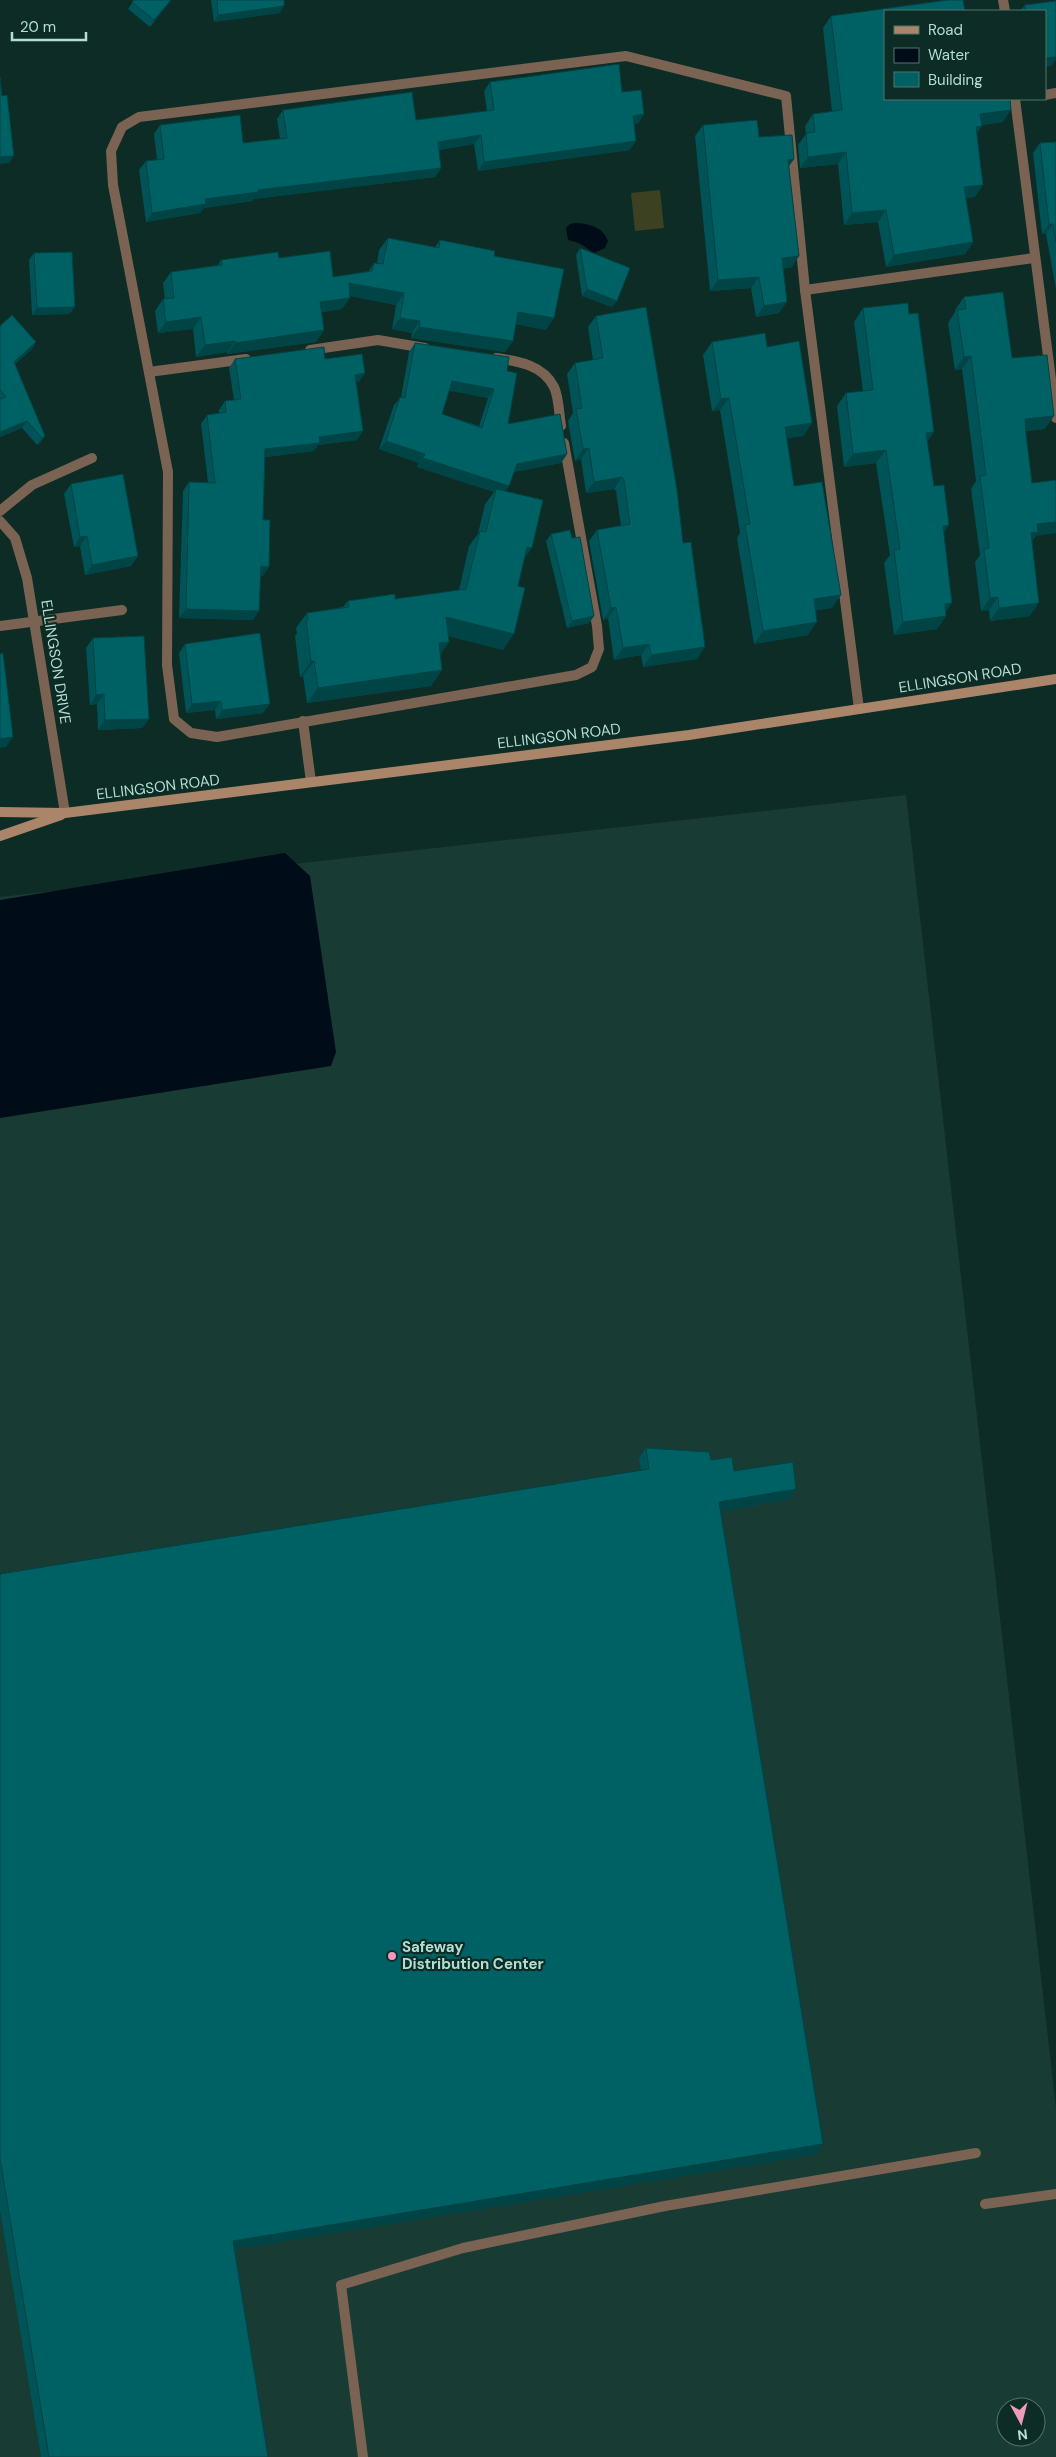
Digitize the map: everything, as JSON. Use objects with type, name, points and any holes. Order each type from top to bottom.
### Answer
[{"type":"main road","name":"ELLINGSON ROAD","points":[[0,812],[66,813],[690,735],[1056,679]]},
{"type":"main road","name":"ELLINGSON ROAD","points":[[0,836],[66,813]]},
{"type":"street","points":[[484,356],[522,362],[544,374],[555,388],[597,626],[599,649],[592,667],[576,675],[217,737],[191,733],[174,719],[167,666],[168,472],[113,185],[111,151],[122,127],[140,117],[626,56],[786,96],[805,290],[859,709]]},
{"type":"street","points":[[1015,100],[1056,418]]},
{"type":"street","points":[[805,290],[1034,258]]},
{"type":"street","points":[[302,351],[378,340],[436,349]]},
{"type":"street","points":[[149,372],[254,358]]},
{"type":"street","points":[[0,511],[32,485],[92,458]]},
{"type":"street","name":"ELLINGSON DRIVE","points":[[0,521],[15,538],[23,559],[66,813]]},
{"type":"street","points":[[0,626],[122,610]]},
{"type":"street","points":[[303,721],[311,782]]},
{"type":"street","points":[[363,2457],[341,2285],[463,2248],[665,2206],[976,2153]]},
{"type":"street","points":[[985,2204],[1056,2194]]},
{"type":"shaded area","points":[[660,190],[664,228],[635,231],[631,193]]},
{"type":"shaded area","points":[[906,795],[1056,2108],[1056,2457],[0,2457],[0,897]]},
{"type":"water","points":[[570,224],[591,225],[603,232],[608,241],[605,248],[594,253],[579,243],[568,240],[566,228]]},
{"type":"water","points":[[285,853],[310,876],[336,1052],[331,1066],[0,1118],[0,900]]},
{"type":"building","points":[[134,0],[171,0],[154,20],[132,2]]},
{"type":"building","points":[[217,0],[284,0],[284,6],[218,15]]},
{"type":"building","points":[[948,0],[963,0],[965,10],[884,10],[884,100],[1010,100],[1011,110],[980,114],[982,126],[976,127],[983,185],[964,187],[973,242],[894,255],[886,210],[852,213],[846,152],[808,157],[806,133],[815,132],[813,114],[842,110],[831,16]]},
{"type":"building","points":[[1056,1],[1056,57],[1046,58],[1046,10],[1026,10],[1025,5]]},
{"type":"building","points":[[619,64],[622,92],[641,90],[644,114],[633,116],[636,141],[484,162],[481,135],[438,142],[441,168],[258,190],[259,192],[205,199],[206,204],[152,213],[146,161],[164,159],[160,125],[240,115],[243,143],[287,138],[283,110],[412,92],[416,120],[494,110],[490,82]]},
{"type":"building","points":[[0,77],[2,96],[7,95],[14,156],[0,157]]},
{"type":"building","points":[[757,120],[759,137],[792,135],[794,159],[788,160],[799,256],[782,258],[787,302],[764,306],[759,277],[718,280],[703,125]]},
{"type":"building","points":[[1056,142],[1056,242],[1053,224],[1049,224],[1040,143]]},
{"type":"building","points":[[388,238],[439,248],[440,240],[495,251],[494,256],[564,269],[554,318],[518,312],[513,341],[419,327],[420,321],[400,318],[404,293],[349,283],[350,298],[320,302],[324,330],[235,343],[235,341],[205,345],[201,317],[166,322],[163,299],[174,298],[171,272],[222,265],[221,260],[278,252],[279,258],[330,251],[333,277],[372,271],[374,263],[383,264]]},
{"type":"building","points":[[580,248],[630,268],[617,301],[587,289]]},
{"type":"building","points":[[72,252],[75,307],[37,308],[34,253]]},
{"type":"building","points":[[1003,292],[1012,358],[1047,355],[1054,416],[1025,419],[1032,483],[1056,480],[1056,522],[1037,524],[1038,532],[1031,533],[1039,603],[999,608],[998,597],[990,598],[984,549],[989,548],[980,476],[986,475],[971,356],[964,357],[957,310],[966,309],[964,297]]},
{"type":"building","points":[[908,303],[909,314],[918,313],[934,432],[926,433],[934,486],[944,485],[949,525],[943,526],[952,603],[945,604],[946,616],[903,622],[894,550],[900,549],[886,450],[853,454],[846,393],[873,390],[863,308]]},
{"type":"building","points":[[646,307],[677,490],[683,543],[691,542],[705,647],[651,655],[649,644],[623,648],[616,607],[611,608],[597,530],[630,524],[624,480],[622,477],[594,482],[589,448],[583,449],[576,409],[582,408],[575,363],[603,358],[596,316]]},
{"type":"building","points":[[12,315],[36,342],[14,362],[45,436],[42,438],[27,421],[0,432],[0,399],[6,397],[0,390],[0,326]]},
{"type":"building","points":[[765,333],[767,347],[799,341],[812,423],[785,427],[794,486],[822,482],[841,595],[814,599],[817,622],[763,631],[745,525],[750,524],[729,398],[721,399],[712,342]]},
{"type":"building","points":[[415,343],[509,357],[507,371],[517,373],[508,424],[560,414],[567,454],[517,464],[509,486],[423,458],[425,454],[386,441],[400,397],[405,398]],"holes":[[[452,381],[494,389],[482,428],[442,414]]]},
{"type":"building","points":[[324,347],[325,359],[362,354],[365,373],[355,375],[363,431],[319,437],[320,443],[265,449],[263,520],[270,520],[269,567],[261,566],[259,611],[186,609],[189,482],[215,483],[207,415],[226,412],[225,401],[241,399],[235,359]]},
{"type":"building","points":[[123,474],[138,556],[92,565],[87,536],[80,537],[71,484]]},
{"type":"building","points":[[496,489],[543,500],[532,548],[527,547],[518,586],[525,588],[514,634],[446,617],[449,642],[439,643],[442,670],[318,688],[314,661],[311,661],[306,620],[308,620],[307,613],[349,607],[348,601],[395,594],[395,599],[466,589],[480,531],[486,532]]},
{"type":"building","points":[[570,530],[572,538],[580,537],[594,616],[572,621],[551,534]]},
{"type":"building","points":[[260,633],[270,704],[222,710],[221,701],[192,704],[185,644]]},
{"type":"building","points":[[144,636],[149,719],[105,720],[104,694],[96,695],[93,638]]},
{"type":"building","points":[[3,653],[13,737],[0,739],[0,654]]},
{"type":"building","name":"Safeway Distribution Center","points":[[646,1448],[709,1452],[711,1460],[732,1457],[734,1471],[793,1462],[796,1489],[719,1502],[823,2144],[233,2241],[268,2457],[49,2457],[0,2158],[0,1574],[649,1469]]},
{"type":"place","name":"Safeway Distribution Center","points":[[392,1956]]}]
